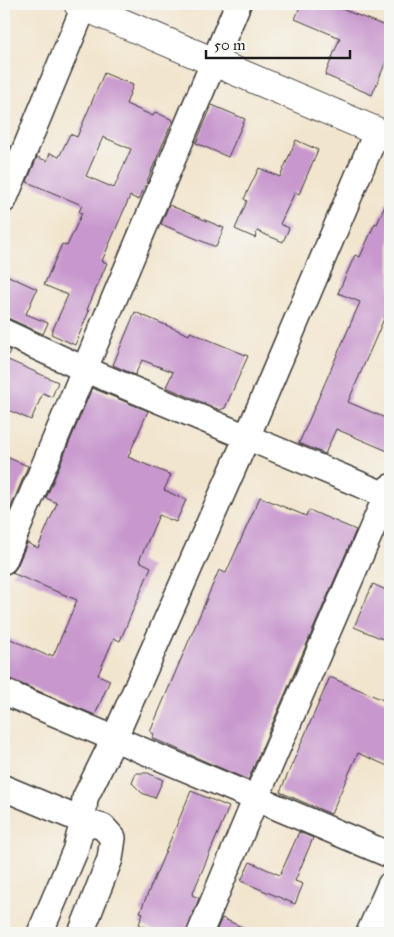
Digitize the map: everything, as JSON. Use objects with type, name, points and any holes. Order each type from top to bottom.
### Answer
[{"type":"main road","points":[[81,5],[383,134]]},
{"type":"street","points":[[4,560],[238,4]]},
{"type":"street","points":[[4,200],[81,5]]},
{"type":"street","points":[[40,933],[75,851],[83,822],[85,798],[114,739],[383,134]]},
{"type":"street","points":[[4,332],[84,369],[247,437],[389,493],[256,798],[200,933]]},
{"type":"street","points":[[4,692],[390,855]]},
{"type":"street","points":[[4,788],[83,822],[103,827],[113,838],[110,859],[81,933]]},
{"type":"street","points":[[369,933],[390,885]]},
{"type":"building","points":[[301,4],[329,4],[390,28],[390,52],[372,95],[325,75],[340,38],[295,19]]},
{"type":"building","points":[[104,73],[133,85],[126,104],[153,116],[155,112],[173,120],[139,200],[130,196],[102,261],[107,263],[87,310],[89,311],[75,345],[51,334],[68,295],[44,285],[62,244],[67,246],[82,213],[79,212],[82,205],[27,182],[37,157],[47,161],[50,153],[59,157],[70,134],[77,137]],"holes":[[[103,137],[131,149],[114,188],[86,176]]]},
{"type":"building","points":[[212,105],[245,119],[228,157],[196,143]]},
{"type":"building","points":[[296,140],[318,150],[299,194],[295,192],[280,224],[289,228],[283,242],[257,231],[255,238],[235,229],[247,201],[244,199],[259,168],[280,177]]},
{"type":"building","points":[[390,195],[390,315],[386,314],[348,402],[390,420],[390,452],[336,429],[325,454],[299,443],[360,302],[338,293],[355,255],[360,257]]},
{"type":"building","points":[[169,205],[224,228],[216,247],[161,224]]},
{"type":"building","points":[[4,274],[37,289],[26,314],[48,323],[43,334],[4,318]]},
{"type":"building","points":[[135,312],[189,335],[190,332],[248,356],[225,408],[220,410],[166,387],[173,372],[142,360],[135,375],[113,365]]},
{"type":"building","points":[[4,348],[10,351],[6,359],[58,382],[52,397],[43,393],[31,420],[4,408]]},
{"type":"building","points":[[92,388],[148,411],[128,457],[171,475],[164,490],[186,500],[176,522],[159,515],[139,561],[151,567],[120,641],[114,638],[98,675],[110,680],[95,715],[4,678],[4,636],[48,656],[49,654],[53,656],[77,600],[12,573],[17,567],[27,543],[38,548],[57,503],[46,498]]},
{"type":"building","points":[[4,456],[28,466],[4,524]]},
{"type":"building","points":[[260,497],[306,516],[309,510],[356,530],[248,780],[152,738],[154,734],[150,732],[219,570],[226,573]]},
{"type":"building","points":[[373,584],[390,592],[390,642],[354,627]]},
{"type":"building","points":[[330,677],[390,703],[390,767],[358,753],[331,814],[280,792]]},
{"type":"building","points":[[136,773],[148,773],[163,780],[155,798],[142,793],[132,783]]},
{"type":"building","points":[[191,791],[229,807],[192,895],[199,898],[186,933],[160,933],[139,924],[143,913],[140,912]]},
{"type":"building","points":[[299,832],[313,838],[295,881],[303,884],[295,904],[241,881],[250,862],[280,875]]},
{"type":"building","points":[[222,918],[255,933],[215,933]]}]
